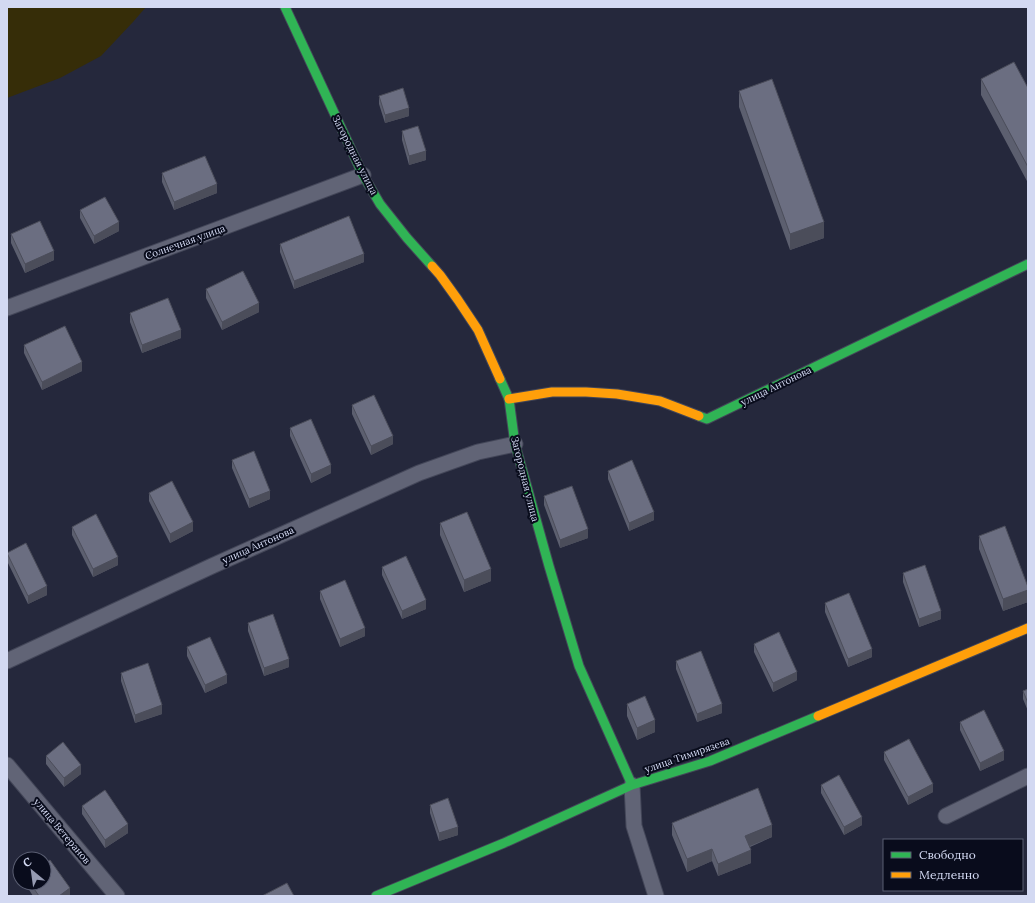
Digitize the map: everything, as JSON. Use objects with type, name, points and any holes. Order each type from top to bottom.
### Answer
[{"type":"street","name":"Загородная улица","points":[[285,7],[363,175],[380,204],[407,238],[440,275],[478,330],[509,399],[515,444],[549,566],[579,666],[632,785],[634,826],[656,896]]},
{"type":"street","name":"Солнечная улица","points":[[7,308],[363,175]]},
{"type":"street","name":"улица Антонова","points":[[509,399],[552,392],[617,394],[660,401],[707,420],[1028,264]]},
{"type":"street","name":"улица Антонова","points":[[7,661],[418,473],[478,452],[515,444]]},
{"type":"street","name":"улица Тимирязева","points":[[376,896],[524,834],[632,785],[710,761],[1028,628]]},
{"type":"street","name":"улица Ветеранов","points":[[7,765],[117,896]]},
{"type":"street","points":[[946,816],[1028,776]]},
{"type":"shaded area","points":[[7,7],[146,7],[101,56],[60,78],[7,98]]},
{"type":"building","points":[[1014,62],[1028,88],[1028,167],[981,79]]},
{"type":"building","points":[[772,79],[824,222],[790,234],[739,91]]},
{"type":"building","points":[[403,88],[409,108],[385,115],[379,96]]},
{"type":"building","points":[[418,126],[426,151],[409,156],[402,131]]},
{"type":"building","points":[[205,156],[217,184],[174,202],[162,173]]},
{"type":"building","points":[[105,197],[119,222],[94,236],[80,210]]},
{"type":"building","points":[[349,216],[364,254],[294,281],[280,244]]},
{"type":"building","points":[[40,221],[54,251],[25,264],[11,234]]},
{"type":"building","points":[[243,271],[259,303],[222,322],[206,289]]},
{"type":"building","points":[[168,298],[181,330],[142,345],[130,313]]},
{"type":"building","points":[[65,326],[82,362],[42,382],[24,345]]},
{"type":"building","points":[[374,395],[393,436],[371,446],[352,405]]},
{"type":"building","points":[[311,419],[331,465],[311,474],[290,428]]},
{"type":"building","points":[[254,451],[270,491],[249,499],[232,460]]},
{"type":"building","points":[[632,460],[654,512],[629,523],[608,471]]},
{"type":"building","points":[[172,481],[193,522],[170,534],[149,493]]},
{"type":"building","points":[[572,486],[588,529],[560,540],[544,496]]},
{"type":"building","points":[[467,512],[491,569],[464,580],[440,523]]},
{"type":"building","points":[[96,514],[118,557],[93,569],[72,527]]},
{"type":"building","points":[[1005,526],[1028,590],[1003,599],[979,536]]},
{"type":"building","points":[[26,543],[47,586],[28,596],[7,553]]},
{"type":"building","points":[[406,556],[426,600],[402,611],[382,567]]},
{"type":"building","points":[[925,565],[941,611],[919,619],[903,573]]},
{"type":"building","points":[[345,580],[365,628],[340,639],[320,591]]},
{"type":"building","points":[[849,593],[872,649],[848,659],[825,603]]},
{"type":"building","points":[[273,614],[289,659],[264,668],[248,623]]},
{"type":"building","points":[[779,632],[797,672],[773,683],[754,644]]},
{"type":"building","points":[[210,637],[227,675],[205,685],[187,647]]},
{"type":"building","points":[[701,651],[722,704],[697,714],[676,661]]},
{"type":"building","points":[[148,663],[162,705],[135,715],[121,673]]},
{"type":"building","points":[[1028,689],[1028,703],[1023,691]]},
{"type":"building","points":[[645,696],[655,720],[637,728],[627,704]]},
{"type":"building","points":[[984,710],[1004,751],[980,763],[960,722]]},
{"type":"building","points":[[909,739],[933,784],[908,797],[884,752]]},
{"type":"building","points":[[63,742],[81,765],[64,778],[46,756]]},
{"type":"building","points":[[839,775],[862,817],[844,827],[821,785]]},
{"type":"building","points":[[758,788],[772,825],[745,836],[751,850],[718,864],[712,849],[687,859],[672,823]]},
{"type":"building","points":[[105,790],[128,824],[105,840],[82,806]]},
{"type":"building","points":[[448,798],[458,827],[439,833],[430,805]]},
{"type":"building","points":[[52,863],[70,888],[59,896],[39,896],[36,891],[52,891]]},
{"type":"building","points":[[287,883],[294,896],[262,896]]},
{"type":"traffic: fast","points":[[285,7],[363,175],[380,204],[432,266]]},
{"type":"traffic: fast","points":[[699,416],[707,419],[1028,264]]},
{"type":"traffic: fast","points":[[500,379],[509,399],[515,444],[579,666],[632,785]]},
{"type":"traffic: fast","points":[[376,896],[504,843],[632,785],[710,761],[818,716]]},
{"type":"traffic: slow","points":[[432,266],[458,300],[478,330],[500,379]]},
{"type":"traffic: slow","points":[[509,399],[552,392],[617,394],[660,401],[699,416]]},
{"type":"traffic: slow","points":[[818,716],[1028,628]]}]
